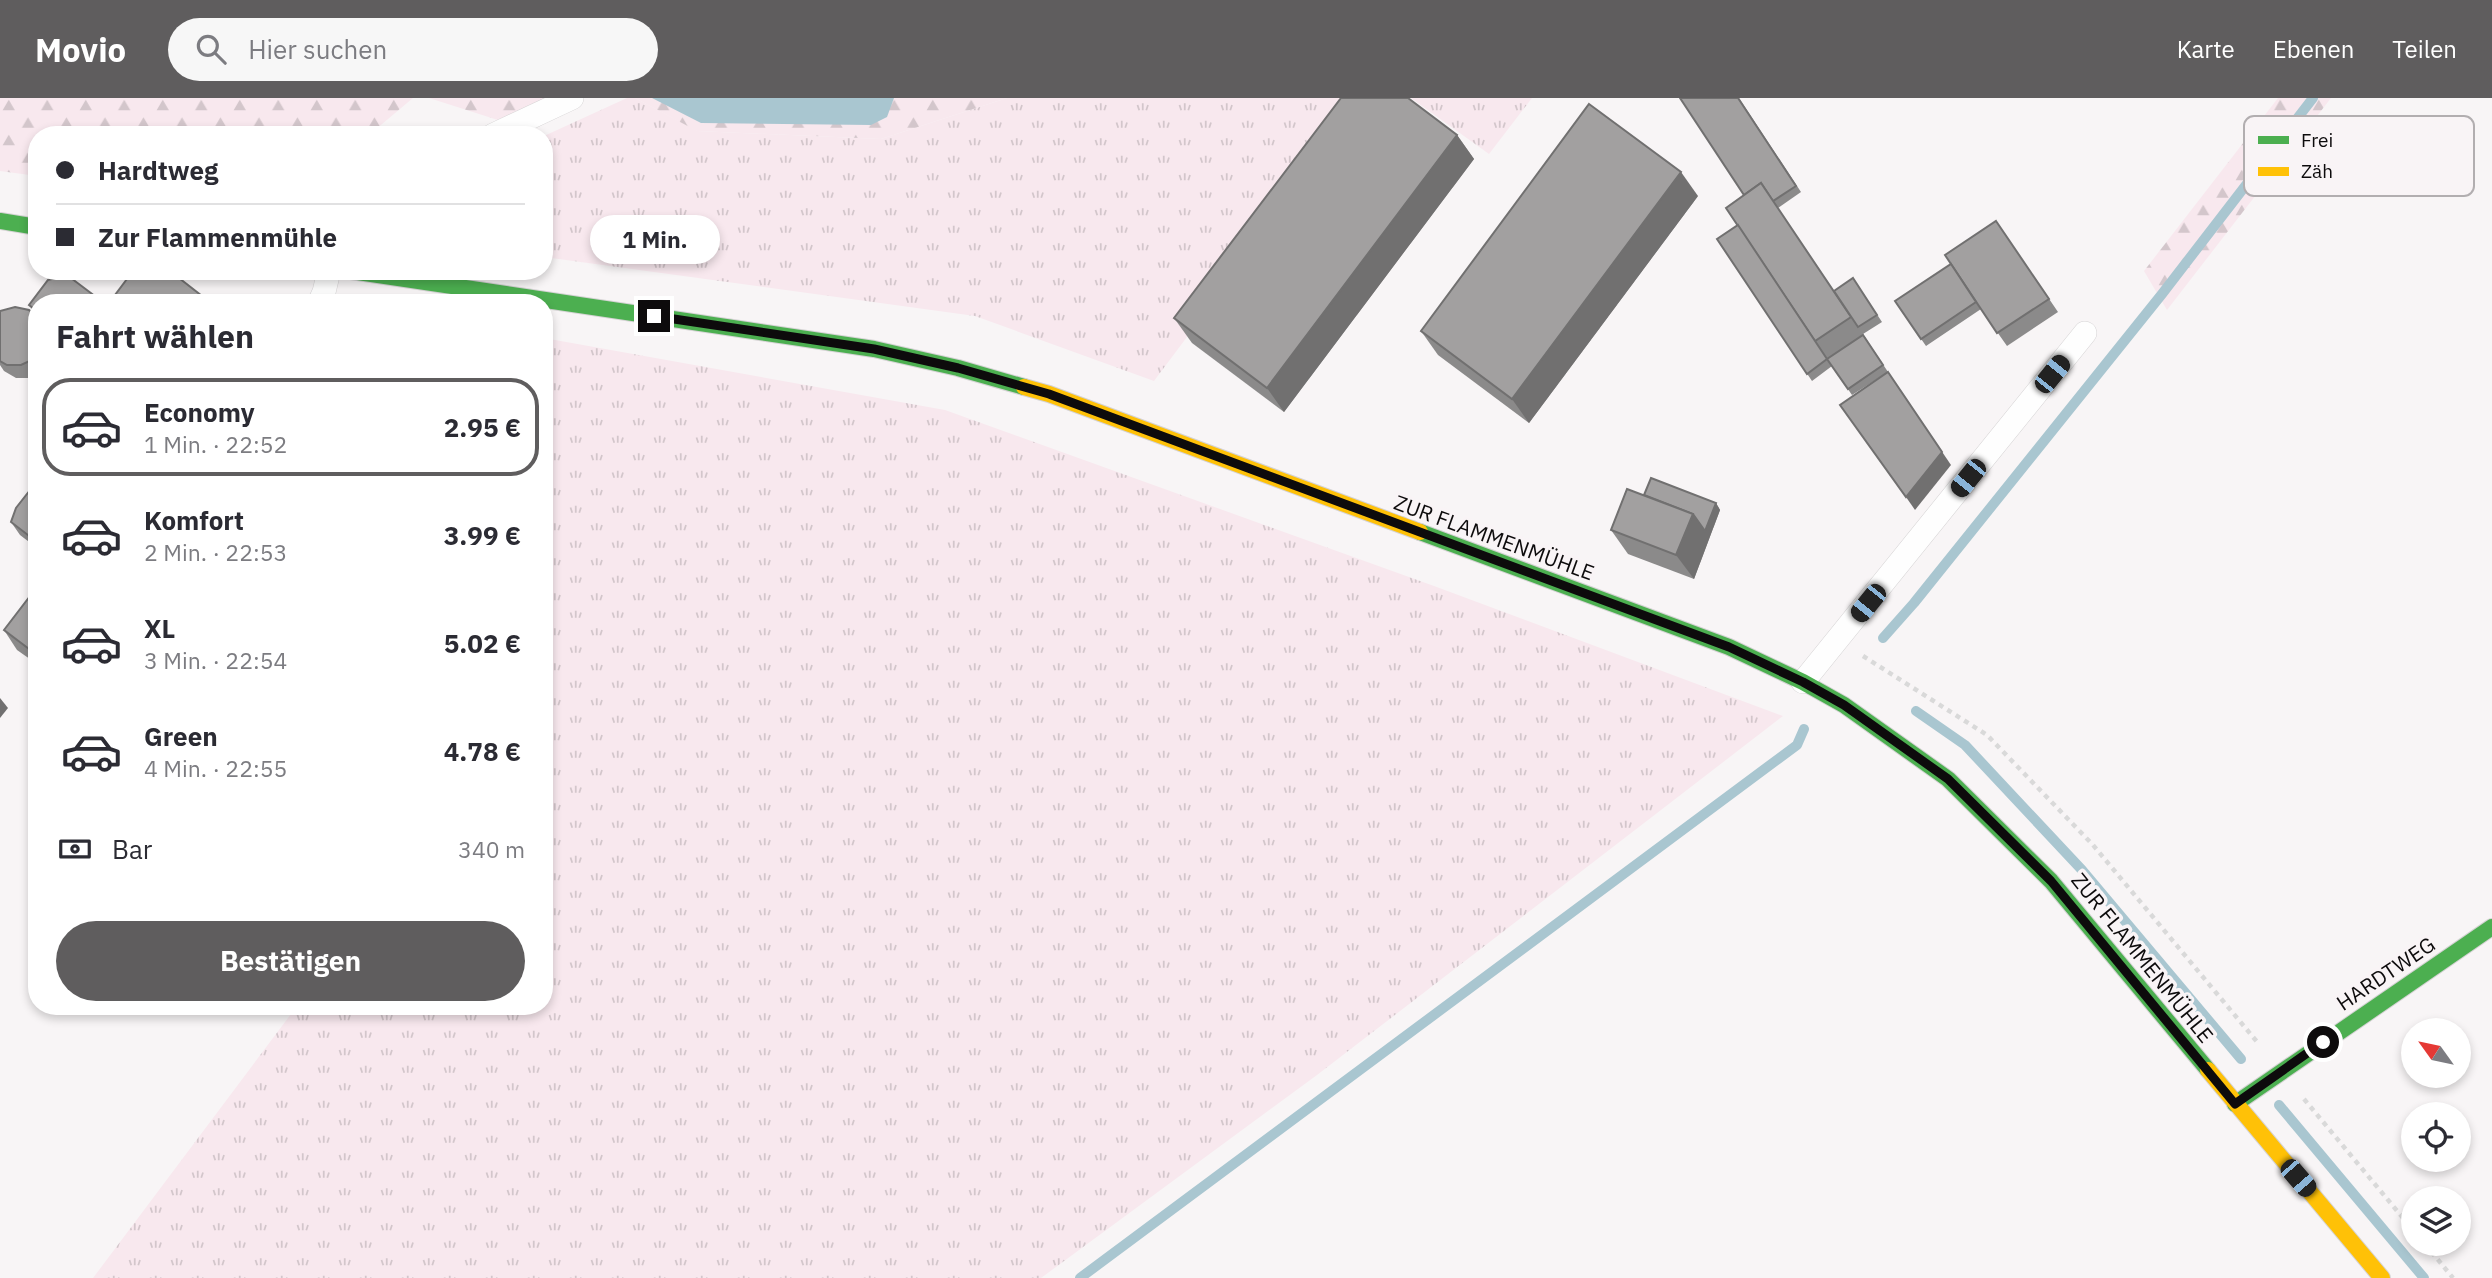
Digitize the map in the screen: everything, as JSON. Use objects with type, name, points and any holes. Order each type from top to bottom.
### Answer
[{"type":"street","points":[[0,221],[28,226]]},
{"type":"street","name":"ZUR FLAMMENMÜHLE","points":[[411,280],[505,294]]},
{"type":"street","name":"ZUR FLAMMENMÜHLE","points":[[553,301],[874,349],[958,368],[1049,394],[1729,647],[1803,682],[1844,705],[1948,779],[2051,881],[2382,1278]]},
{"type":"street","name":"HARDTWEG","points":[[2235,1104],[2492,927]]},
{"type":"lane","points":[[512,126],[572,98]]},
{"type":"lane","points":[[1803,682],[2085,333]]},
{"type":"path","points":[[2435,1256],[2454,1278]]},
{"type":"green space","points":[[0,98],[413,98],[380,126],[28,126],[28,175],[0,171]]},
{"type":"green space","points":[[429,98],[549,98],[501,121]]},
{"type":"green space","points":[[627,98],[635,98],[698,131],[881,139],[1007,98],[1366,98],[1154,381],[975,316],[553,258],[553,132]]},
{"type":"green space","points":[[635,98],[1007,98],[881,139],[697,131]]},
{"type":"green space","points":[[1411,98],[1532,98],[1489,154]]},
{"type":"green space","points":[[2278,98],[2331,98],[2317,116],[2264,116]]},
{"type":"green space","points":[[2244,142],[2244,196],[2255,196],[2167,310],[2144,271]]},
{"type":"green space","points":[[553,340],[945,410],[1434,586],[1783,716],[1317,1075],[1041,1278],[93,1278],[290,1015],[553,1015]]},
{"type":"water","points":[[652,98],[894,98],[887,117],[871,125],[701,123]]},
{"type":"building","points":[[1341,98],[1408,98],[1457,135],[1267,388],[1174,318]]},
{"type":"building","points":[[1680,98],[1738,98],[1796,186],[1773,201],[1761,183],[1744,195]]},
{"type":"building","points":[[1589,104],[1681,172],[1512,399],[1421,331]]},
{"type":"building","points":[[1761,183],[1851,317],[1815,341],[1726,208]]},
{"type":"building","points":[[1996,221],[2049,299],[1997,333],[1945,255]]},
{"type":"building","points":[[1738,225],[1827,359],[1807,374],[1717,239]]},
{"type":"building","points":[[1951,264],[1976,302],[1921,339],[1895,301]]},
{"type":"building","points":[[1853,278],[1877,315],[1858,327],[1834,291]]},
{"type":"building","points":[[48,280],[74,280],[92,294],[37,294]]},
{"type":"building","points":[[126,280],[182,280],[199,294],[116,294]]},
{"type":"building","points":[[15,307],[28,310],[28,362],[21,365],[7,365],[0,361],[0,311]]},
{"type":"building","points":[[1863,335],[1883,365],[1848,389],[1827,359]]},
{"type":"building","points":[[1888,372],[1942,452],[1906,497],[1840,405]]},
{"type":"building","points":[[1651,478],[1716,503],[1705,531],[1693,514],[1644,495]]},
{"type":"building","points":[[1627,489],[1693,514],[1676,555],[1611,530]]},
{"type":"building","points":[[28,493],[28,535],[11,522],[16,508]]},
{"type":"building","points":[[28,599],[28,648],[4,630]]},
{"type":"waterway","points":[[2299,116],[2313,98]]},
{"type":"waterway","points":[[1883,638],[2162,294],[2244,188]]},
{"type":"waterway","points":[[1916,711],[1965,745],[2082,870],[2241,1059]]},
{"type":"waterway","points":[[1080,1278],[1797,745],[1804,729]]},
{"type":"waterway","points":[[2279,1105],[2424,1278]]},
{"type":"traffic: fast","points":[[0,221],[28,226]]},
{"type":"traffic: fast","points":[[411,280],[505,294]]},
{"type":"traffic: fast","points":[[553,301],[874,349],[958,368],[1024,387]]},
{"type":"traffic: fast","points":[[1420,532],[1729,647],[1844,705],[1948,779],[2051,881],[2208,1070]]},
{"type":"traffic: fast","points":[[2235,1104],[2492,927]]},
{"type":"traffic: slow","points":[[1024,387],[1420,532]]},
{"type":"traffic: slow","points":[[2208,1070],[2382,1278]]},
{"type":"route","points":[[654,316],[874,349],[958,368],[1049,394],[1729,647],[1844,705],[1948,779],[2051,881],[2235,1104],[2323,1042]]}]
